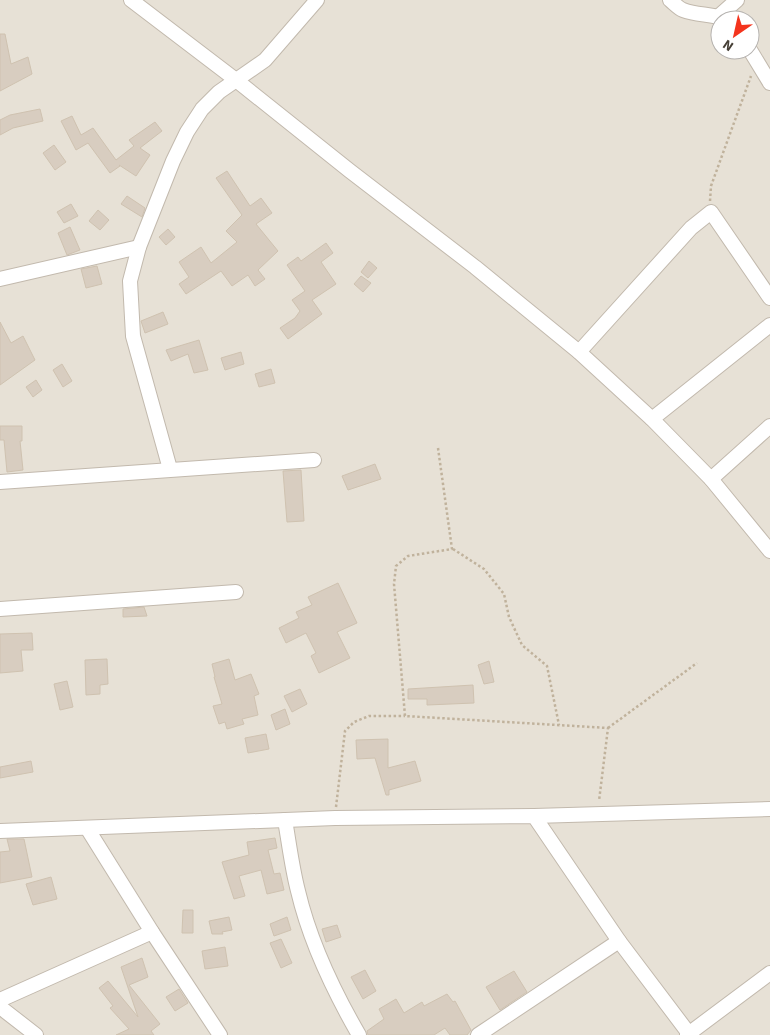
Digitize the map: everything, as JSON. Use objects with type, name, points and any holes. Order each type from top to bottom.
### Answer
[{"type":"street","points":[[130,0],[236,80],[475,267],[579,352],[652,419],[711,480],[770,551]]},
{"type":"street","points":[[170,469],[133,336],[130,282],[139,247],[187,132],[202,109],[219,92],[265,60],[317,0]]},
{"type":"street","points":[[670,0],[681,10],[710,16]]},
{"type":"street","points":[[729,10],[737,0]]},
{"type":"street","points":[[756,60],[770,83]]},
{"type":"street","points":[[579,352],[691,228],[711,212],[770,298]]},
{"type":"street","points":[[0,279],[139,247]]},
{"type":"street","points":[[652,419],[770,325]]},
{"type":"street","points":[[711,480],[770,426]]},
{"type":"street","points":[[0,482],[314,460]]},
{"type":"street","points":[[0,609],[236,592]]},
{"type":"street","points":[[0,831],[335,818],[534,816],[770,809]]},
{"type":"street","points":[[534,816],[619,941],[689,1035],[770,973]]},
{"type":"street","points":[[285,820],[298,891],[316,947],[338,998],[358,1035]]},
{"type":"street","points":[[87,828],[152,932],[220,1035]]},
{"type":"street","points":[[0,1000],[152,932]]},
{"type":"street","points":[[478,1035],[619,941]]},
{"type":"street","points":[[0,1007],[36,1035]]},
{"type":"path","points":[[711,212],[709,202],[712,186],[747,92],[752,60]]},
{"type":"path","points":[[438,448],[452,549]]},
{"type":"path","points":[[405,716],[394,584],[396,566],[408,556],[452,549],[484,569],[504,594],[509,617],[522,645],[547,666],[559,725]]},
{"type":"path","points":[[335,818],[345,731],[354,722],[369,716],[405,716],[608,728],[697,663]]},
{"type":"path","points":[[597,813],[608,728]]},
{"type":"shaded area","points":[[0,0],[770,0],[770,1035],[0,1035]]},
{"type":"building","points":[[0,34],[5,34],[11,64],[28,57],[32,74],[0,91]]},
{"type":"building","points":[[40,109],[43,121],[13,128],[0,135],[0,120],[10,115]]},
{"type":"building","points":[[72,116],[81,135],[93,128],[116,160],[134,146],[129,140],[155,122],[162,131],[140,148],[150,155],[136,176],[119,165],[110,173],[88,143],[76,150],[61,121]]},
{"type":"building","points":[[54,145],[66,162],[55,170],[43,153]]},
{"type":"building","points":[[227,171],[250,206],[261,198],[272,213],[256,224],[278,251],[258,270],[265,279],[255,286],[248,275],[232,286],[221,271],[186,294],[179,284],[189,277],[179,262],[201,247],[211,263],[237,242],[226,231],[242,215],[216,178]]},
{"type":"building","points":[[127,196],[145,208],[142,217],[121,204]]},
{"type":"building","points":[[71,204],[78,216],[64,223],[57,212]]},
{"type":"building","points":[[98,210],[109,220],[100,230],[89,221]]},
{"type":"building","points":[[70,227],[80,250],[67,255],[58,233]]},
{"type":"building","points":[[168,229],[175,237],[166,245],[159,237]]},
{"type":"building","points":[[326,243],[333,253],[321,262],[336,284],[312,300],[322,314],[288,339],[280,328],[295,318],[300,311],[292,300],[305,291],[287,265],[298,257],[301,261]]},
{"type":"building","points":[[369,261],[377,268],[368,278],[361,272]]},
{"type":"building","points":[[97,266],[102,284],[86,288],[81,269]]},
{"type":"building","points":[[361,276],[371,283],[363,292],[354,284]]},
{"type":"building","points":[[163,312],[168,324],[145,333],[141,321]]},
{"type":"building","points":[[0,322],[11,343],[23,336],[35,360],[0,385]]},
{"type":"building","points":[[199,340],[208,370],[194,373],[188,354],[171,361],[166,350]]},
{"type":"building","points":[[241,352],[244,364],[225,370],[221,358]]},
{"type":"building","points":[[62,364],[72,381],[63,387],[53,370]]},
{"type":"building","points":[[271,369],[275,383],[259,387],[255,374]]},
{"type":"building","points":[[36,380],[42,390],[33,397],[26,387]]},
{"type":"building","points":[[0,426],[22,426],[22,441],[20,441],[23,470],[7,472],[4,440],[0,440]]},
{"type":"building","points":[[375,464],[381,479],[348,490],[342,476]]},
{"type":"building","points":[[301,470],[304,521],[287,522],[283,471]]},
{"type":"building","points":[[338,583],[357,623],[337,632],[350,658],[319,673],[311,656],[316,653],[306,633],[286,643],[279,628],[299,618],[296,612],[312,605],[308,597]]},
{"type":"building","points":[[144,607],[147,616],[123,617],[123,609]]},
{"type":"building","points":[[32,633],[33,650],[21,650],[23,671],[0,673],[0,634]]},
{"type":"building","points":[[107,659],[108,684],[100,685],[100,694],[86,695],[85,660]]},
{"type":"building","points":[[229,659],[235,680],[251,674],[259,694],[254,696],[258,715],[242,719],[244,724],[227,729],[225,722],[219,724],[213,706],[222,704],[212,664]]},
{"type":"building","points":[[489,661],[494,682],[484,684],[478,665]]},
{"type":"building","points":[[67,681],[73,707],[60,710],[54,684]]},
{"type":"building","points":[[473,685],[474,703],[427,705],[427,699],[408,699],[408,689]]},
{"type":"building","points":[[300,689],[307,704],[292,712],[284,696]]},
{"type":"building","points":[[285,709],[290,724],[276,730],[271,715]]},
{"type":"building","points":[[266,734],[269,749],[248,753],[245,738]]},
{"type":"building","points":[[388,739],[388,768],[415,761],[421,781],[389,790],[389,795],[386,795],[375,758],[357,759],[356,740]]},
{"type":"building","points":[[31,761],[33,772],[0,778],[0,767]]},
{"type":"building","points":[[275,838],[277,848],[268,850],[274,874],[280,873],[284,890],[267,894],[261,870],[239,876],[245,896],[234,899],[222,862],[249,855],[247,842]]},
{"type":"building","points":[[7,839],[24,839],[32,877],[0,883],[0,852],[10,851]]},
{"type":"building","points":[[51,877],[57,899],[33,905],[26,884]]},
{"type":"building","points":[[183,910],[193,910],[193,933],[182,933]]},
{"type":"building","points":[[229,917],[232,930],[222,932],[223,934],[212,934],[209,921]]},
{"type":"building","points":[[287,917],[291,930],[274,936],[270,924]]},
{"type":"building","points":[[337,925],[341,937],[326,942],[322,929]]},
{"type":"building","points":[[281,939],[292,963],[281,968],[270,943]]},
{"type":"building","points":[[225,947],[228,966],[205,969],[202,951]]},
{"type":"building","points":[[142,958],[148,977],[129,985],[160,1024],[151,1031],[154,1035],[116,1035],[129,1029],[110,1008],[113,1006],[99,988],[108,981],[138,1017],[121,967]]},
{"type":"building","points":[[365,970],[376,991],[363,999],[351,977]]},
{"type":"building","points":[[514,971],[527,992],[500,1010],[486,987]]},
{"type":"building","points":[[179,989],[188,1003],[175,1011],[166,997]]},
{"type":"building","points":[[447,994],[453,1002],[455,1001],[471,1030],[467,1035],[450,1035],[445,1028],[434,1035],[368,1035],[367,1031],[384,1019],[379,1009],[396,999],[404,1013],[422,1002],[424,1006]]}]
